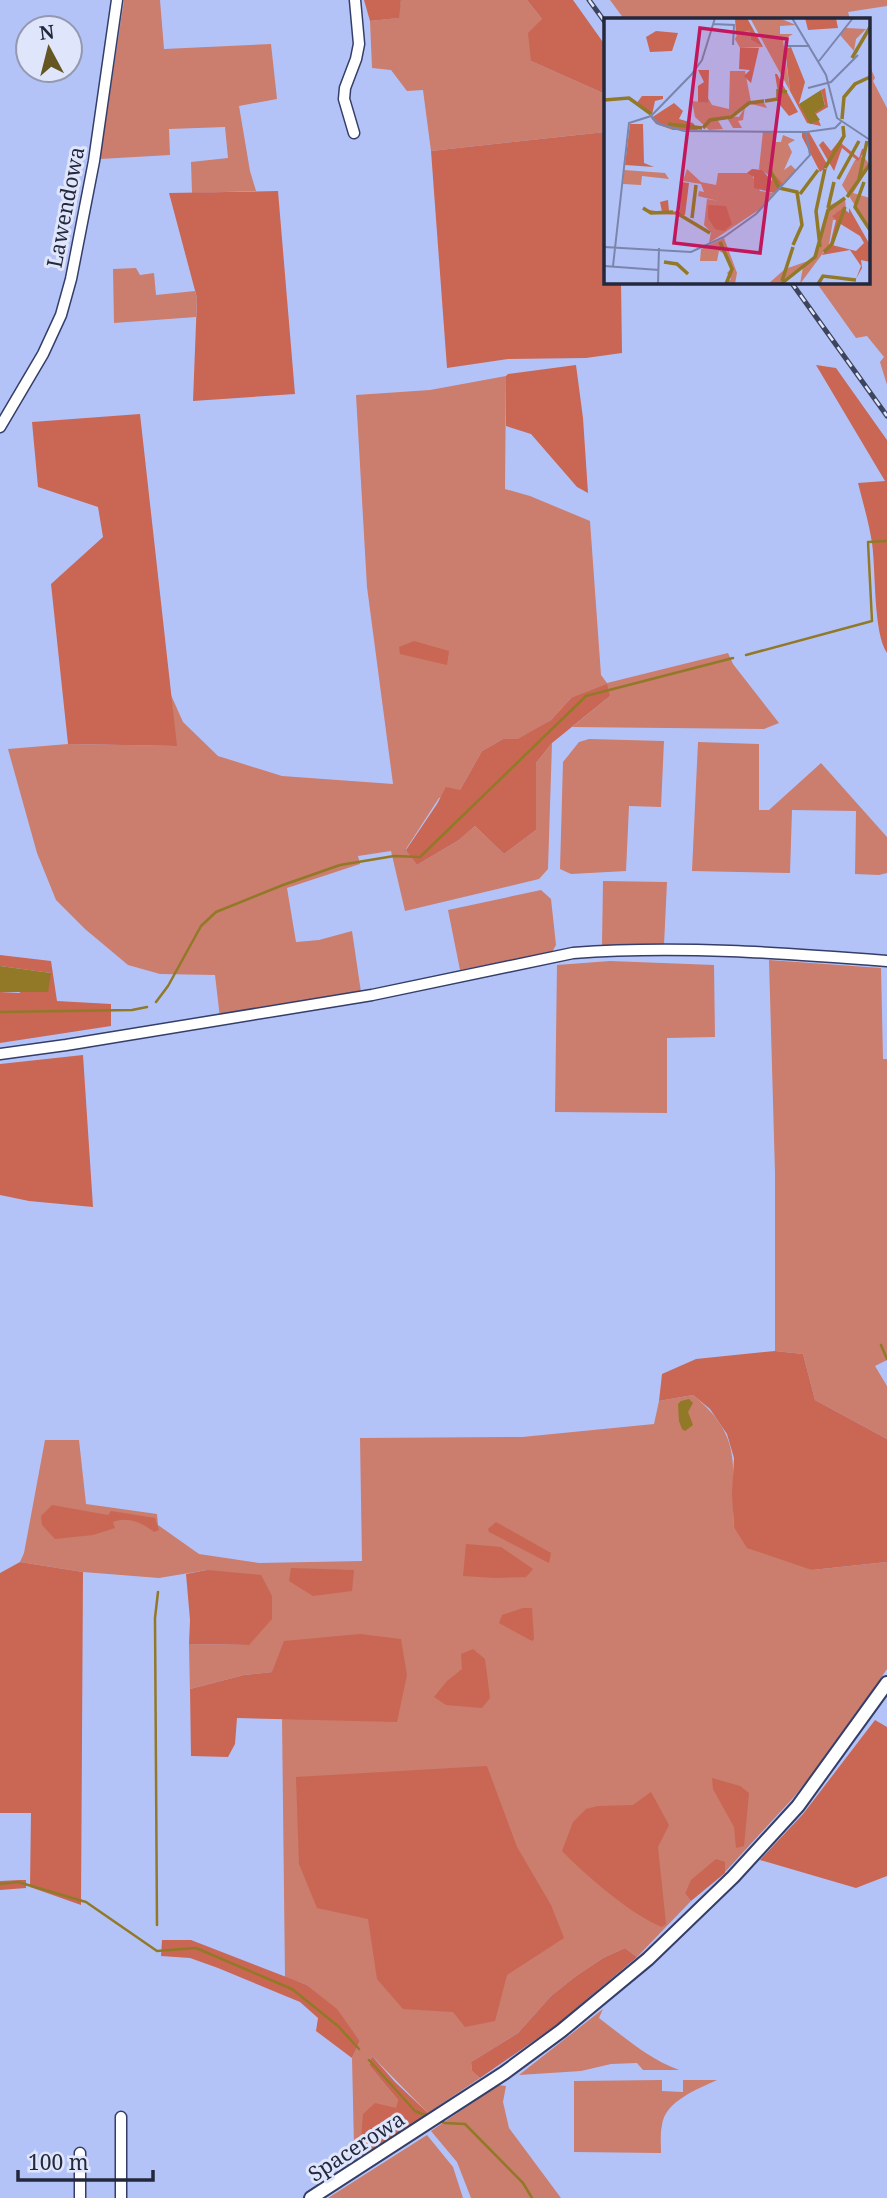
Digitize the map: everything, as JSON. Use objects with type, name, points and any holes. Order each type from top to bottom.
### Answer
[{"type":"street","name":"Lawendowa","points":[[0,427],[43,354],[61,315],[71,279],[94,161],[117,0]]},
{"type":"street","points":[[354,133],[344,99],[359,44],[355,0]]},
{"type":"street","points":[[0,1054],[372,995],[572,953],[766,952],[887,961]]},
{"type":"street","name":"Spacerowa","points":[[311,2198],[505,2073],[648,1959],[733,1877],[798,1806],[887,1683]]},
{"type":"street","points":[[121,2117],[121,2198]]},
{"type":"street","points":[[80,2153],[80,2198]]},
{"type":"shaded area","points":[[124,0],[160,0],[164,49],[271,44],[277,99],[239,106],[256,191],[192,193],[191,162],[228,158],[225,127],[169,129],[170,155],[100,159]]},
{"type":"shaded area","points":[[364,0],[401,0],[399,18],[370,21]]},
{"type":"shaded area","points":[[401,0],[527,0],[542,19],[531,61],[604,94],[604,132],[431,151],[423,90],[407,91],[391,70],[372,68],[370,21],[398,18]]},
{"type":"shaded area","points":[[527,0],[573,0],[604,44],[604,94],[531,61],[528,33],[542,19]]},
{"type":"shaded area","points":[[610,0],[887,0],[887,6],[848,12],[850,18],[623,18]]},
{"type":"shaded area","points":[[870,67],[875,78],[873,81],[887,108],[887,385],[880,362],[884,357],[867,336],[856,338],[817,284],[870,284]]},
{"type":"shaded area","points":[[604,132],[604,284],[621,284],[622,353],[586,358],[508,359],[447,368],[431,151]]},
{"type":"shaded area","points":[[278,191],[295,394],[193,401],[197,298],[169,193]]},
{"type":"shaded area","points":[[136,268],[140,275],[154,273],[156,295],[195,291],[196,317],[114,323],[113,269]]},
{"type":"shaded area","points":[[576,365],[588,493],[577,487],[531,434],[506,426],[508,374]]},
{"type":"shaded area","points":[[816,365],[836,368],[887,440],[887,653],[879,631],[872,543],[858,483],[885,481]]},
{"type":"shaded area","points":[[506,376],[505,489],[530,496],[590,521],[601,675],[607,683],[728,653],[733,664],[779,723],[764,729],[572,727],[610,696],[571,698],[551,720],[518,740],[503,739],[482,751],[460,790],[439,798],[406,849],[417,865],[459,840],[475,826],[504,854],[536,830],[536,763],[552,743],[548,869],[539,879],[405,911],[391,851],[358,856],[360,864],[287,888],[296,942],[319,940],[352,931],[361,992],[220,1018],[215,975],[160,974],[128,965],[56,900],[37,853],[8,749],[68,744],[176,746],[171,695],[183,722],[218,756],[282,776],[393,784],[367,587],[356,395],[430,390]]},
{"type":"shaded area","points":[[140,414],[177,746],[68,744],[51,584],[103,537],[98,507],[38,487],[32,422]]},
{"type":"shaded area","points":[[414,641],[449,651],[447,665],[400,654],[399,647]]},
{"type":"shaded area","points":[[607,684],[610,696],[552,743],[536,763],[536,830],[504,854],[475,826],[459,840],[417,865],[406,850],[446,787],[460,790],[482,751],[503,739],[518,739],[551,720],[571,698]]},
{"type":"shaded area","points":[[589,739],[664,741],[661,807],[629,806],[626,871],[571,874],[560,869],[563,762],[579,742]]},
{"type":"shaded area","points":[[698,742],[759,744],[759,810],[769,810],[821,763],[887,837],[887,873],[855,874],[856,811],[792,810],[790,873],[692,871]]},
{"type":"shaded area","points":[[603,881],[667,882],[664,945],[602,945]]},
{"type":"shaded area","points":[[541,890],[551,899],[556,945],[552,952],[460,970],[448,910]]},
{"type":"shaded area","points":[[0,955],[51,961],[57,1001],[111,1004],[111,1026],[0,1043],[0,992],[19,993],[51,973],[0,966]]},
{"type":"shaded area","points":[[769,960],[881,968],[883,1059],[887,1059],[887,1360],[875,1366],[887,1386],[887,1439],[815,1400],[803,1354],[775,1351],[775,1173]]},
{"type":"shaded area","points":[[610,961],[714,965],[715,1037],[667,1038],[667,1113],[555,1112],[557,965]]},
{"type":"shaded area","points":[[0,966],[51,973],[48,992],[0,992]]},
{"type":"shaded area","points":[[83,1055],[93,1207],[29,1201],[0,1195],[0,1064]]},
{"type":"shaded area","points":[[775,1351],[803,1354],[815,1400],[887,1439],[887,1562],[812,1570],[747,1548],[734,1527],[734,1458],[727,1434],[710,1409],[693,1395],[659,1401],[662,1374],[696,1359]]},
{"type":"shaded area","points":[[693,1395],[710,1411],[728,1440],[732,1455],[734,1527],[812,1570],[887,1562],[887,1669],[834,1747],[793,1798],[725,1872],[725,1862],[685,1894],[691,1901],[637,1957],[625,1948],[603,1958],[551,1996],[518,2033],[471,2062],[472,2071],[480,2078],[428,2113],[372,2056],[369,2065],[398,2100],[397,2109],[361,2140],[368,2152],[357,2158],[354,2146],[352,2058],[360,2041],[336,2009],[307,1985],[285,1977],[282,1718],[335,1720],[273,1672],[244,1675],[190,1689],[190,1693],[189,1644],[249,1645],[207,1570],[159,1578],[83,1572],[20,1562],[24,1553],[45,1440],[79,1440],[86,1504],[157,1514],[158,1525],[199,1554],[259,1563],[362,1561],[360,1438],[522,1437],[654,1424],[659,1401]]},
{"type":"shaded area","points":[[689,1399],[693,1403],[688,1412],[693,1425],[685,1431],[679,1421],[678,1404]]},
{"type":"shaded area","points":[[52,1505],[108,1515],[111,1511],[155,1518],[159,1530],[154,1532],[140,1523],[119,1520],[113,1522],[115,1528],[93,1535],[55,1539],[42,1525],[41,1516]]},
{"type":"shaded area","points":[[496,1522],[551,1553],[549,1563],[489,1532],[488,1529]]},
{"type":"shaded area","points":[[466,1544],[501,1547],[533,1569],[526,1577],[463,1576]]},
{"type":"shaded area","points":[[20,1562],[83,1572],[81,1905],[30,1887],[31,1813],[0,1813],[0,1573]]},
{"type":"shaded area","points":[[291,1568],[354,1570],[352,1591],[313,1596],[289,1581]]},
{"type":"shaded area","points":[[207,1570],[261,1575],[272,1596],[272,1619],[249,1645],[189,1644],[186,1574]]},
{"type":"shaded area","points":[[532,1608],[532,1641],[499,1623],[502,1615]]},
{"type":"shaded area","points":[[360,1634],[401,1639],[407,1675],[397,1722],[237,1718],[235,1744],[228,1757],[191,1756],[190,1689],[244,1675],[272,1672],[284,1641]]},
{"type":"shaded area","points":[[473,1649],[485,1659],[490,1698],[482,1708],[446,1705],[434,1697],[447,1681],[462,1669],[461,1654]]},
{"type":"shaded area","points":[[875,1720],[887,1727],[887,1876],[856,1888],[760,1860],[803,1814]]},
{"type":"shaded area","points":[[487,1766],[517,1847],[551,1905],[564,1938],[507,1975],[495,2021],[465,2027],[453,2012],[403,2009],[377,1979],[368,1919],[317,1908],[299,1864],[296,1777]]},
{"type":"shaded area","points":[[712,1778],[740,1786],[749,1793],[744,1846],[736,1848],[734,1827],[713,1789]]},
{"type":"shaded area","points":[[651,1792],[669,1825],[658,1847],[666,1924],[662,1927],[623,1904],[562,1851],[573,1822],[586,1809],[633,1805]]},
{"type":"shaded area","points":[[716,1859],[725,1862],[725,1873],[691,1901],[685,1894],[691,1880]]},
{"type":"shaded area","points":[[26,1880],[26,1888],[0,1890],[0,1881]]},
{"type":"shaded area","points":[[162,1940],[191,1940],[307,1985],[337,2009],[360,2041],[352,2058],[316,2031],[318,2018],[300,2002],[190,1958],[161,1956]]},
{"type":"shaded area","points":[[625,1948],[637,1957],[554,2027],[480,2078],[472,2071],[471,2062],[518,2033],[551,1996],[603,1958]]},
{"type":"shaded area","points":[[603,2009],[599,2018],[647,2054],[679,2070],[643,2070],[637,2063],[611,2064],[581,2071],[519,2075]]},
{"type":"shaded area","points":[[372,2056],[428,2113],[368,2152],[361,2140],[363,2114],[375,2103],[396,2108],[398,2100],[369,2065]]},
{"type":"shaded area","points":[[662,2080],[662,2091],[683,2092],[683,2080],[717,2080],[692,2092],[669,2109],[662,2125],[661,2153],[574,2152],[574,2081]]},
{"type":"shaded area","points":[[498,2085],[506,2086],[503,2102],[509,2128],[561,2198],[471,2198],[457,2162],[431,2131]]},
{"type":"shaded area","points":[[427,2135],[453,2167],[463,2198],[328,2198]]},
{"type":"waterway","points":[[746,655],[872,621],[868,542],[887,541]]},
{"type":"waterway","points":[[156,1002],[168,986],[201,926],[216,912],[340,865],[394,856],[420,857],[586,696],[733,658]]},
{"type":"waterway","points":[[0,1012],[132,1010],[147,1007]]},
{"type":"waterway","points":[[881,1345],[887,1359]]},
{"type":"waterway","points":[[157,1925],[155,1618],[158,1592]]},
{"type":"waterway","points":[[0,1884],[18,1882],[86,1902],[157,1951],[196,1948],[292,1989],[338,2026],[359,2049]]},
{"type":"waterway","points":[[369,2060],[415,2111],[430,2117]]},
{"type":"waterway","points":[[440,2121],[465,2124],[523,2183],[532,2198]]},
{"type":"railway","points":[[589,0],[604,21]]},
{"type":"railway","points":[[792,284],[887,416]]}]
